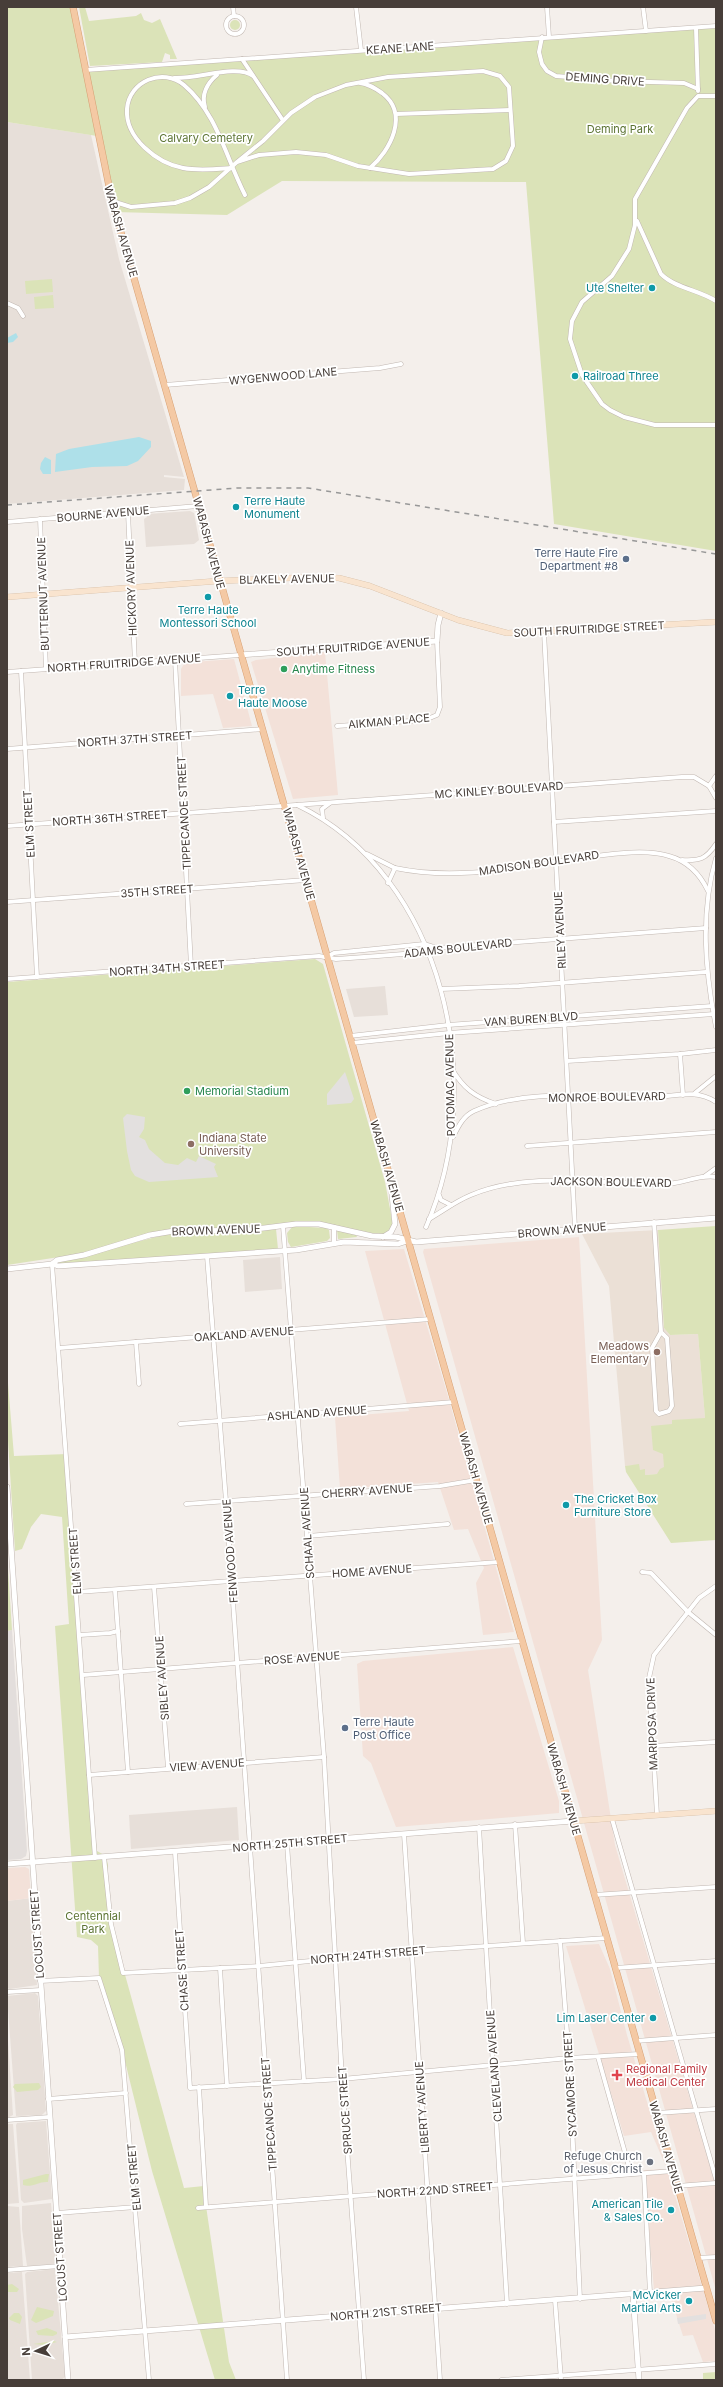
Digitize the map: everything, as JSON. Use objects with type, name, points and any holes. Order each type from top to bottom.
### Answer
[{"type":"main road","name":"WABASH AVENUE","points":[[73,7],[112,201],[165,385],[218,580],[286,805],[327,957],[607,1938],[638,2054],[657,2113],[716,2321]]},
{"type":"main road","name":"BLAKELY AVENUE","points":[[7,597],[218,580],[339,578],[370,586],[441,613]]},
{"type":"main road","name":"SOUTH FRUITRIDGE STREET","points":[[441,613],[483,628],[507,633],[716,622]]},
{"type":"main road","points":[[573,1821],[716,1811]]},
{"type":"street","points":[[233,7],[234,16]]},
{"type":"street","points":[[356,7],[361,50]]},
{"type":"street","points":[[547,7],[549,37]]},
{"type":"street","points":[[643,7],[646,31]]},
{"type":"street","points":[[234,16],[241,18],[244,23],[241,31],[236,33],[230,32],[227,27],[227,21],[234,16]]},
{"type":"street","name":"KEANE LANE","points":[[85,70],[716,26]]},
{"type":"street","points":[[696,28],[698,96],[687,108],[638,193],[634,215],[633,237],[620,265],[612,276],[582,302],[572,321],[570,339],[574,356],[582,375],[602,404],[610,410],[624,417],[655,425],[716,425]]},
{"type":"street","name":"DEMING DRIVE","points":[[542,37],[539,52],[542,64],[547,71],[556,76],[616,81],[684,83],[698,89]]},
{"type":"street","points":[[242,59],[282,119]]},
{"type":"street","points":[[232,168],[196,170],[176,166],[155,156],[136,136],[128,120],[127,109],[134,91],[150,79],[168,77],[195,78],[234,70],[248,73],[253,76]]},
{"type":"street","points":[[112,201],[131,207],[175,203],[190,198],[209,187],[232,168],[237,162],[263,141],[282,119],[315,97],[354,83],[388,77],[483,71],[500,76],[508,87],[513,146],[506,161],[493,169],[409,174],[370,168],[326,155],[296,152],[259,155],[237,162]]},
{"type":"street","points":[[205,110],[204,98],[206,88],[208,83],[218,74]]},
{"type":"street","points":[[168,77],[185,86],[205,110],[225,146],[232,168],[246,195]]},
{"type":"street","points":[[354,83],[368,84],[378,90],[390,100],[396,114],[396,123],[388,147],[381,159],[370,168]]},
{"type":"street","points":[[698,96],[716,96]]},
{"type":"street","points":[[396,114],[510,110]]},
{"type":"street","points":[[634,215],[661,274],[667,280],[699,292],[716,301]]},
{"type":"street","points":[[7,303],[18,308],[23,316]]},
{"type":"street","name":"WYGENWOOD LANE","points":[[165,385],[380,368],[401,364]]},
{"type":"street","name":"BOURNE AVENUE","points":[[7,522],[198,506]]},
{"type":"street","name":"HICKORY AVENUE","points":[[128,513],[130,588],[135,663]]},
{"type":"street","name":"BUTTERNUT AVENUE","points":[[40,519],[46,669]]},
{"type":"street","name":"SOUTH FRUITRIDGE AVENUE","points":[[240,655],[437,641],[438,625],[441,613]]},
{"type":"street","name":"RILEY AVENUE","points":[[544,632],[575,1228]]},
{"type":"street","name":"AIKMAN PLACE","points":[[337,726],[425,720],[437,715],[440,707],[437,641]]},
{"type":"street","name":"NORTH FRUITRIDGE AVENUE","points":[[7,672],[240,655]]},
{"type":"street","name":"TIPPECANOE STREET","points":[[175,660],[192,966]]},
{"type":"street","name":"ELM STREET","points":[[21,671],[37,977]]},
{"type":"street","name":"NORTH 37TH STREET","points":[[7,749],[263,729]]},
{"type":"street","points":[[716,776],[709,786],[716,798]]},
{"type":"street","name":"MC KINLEY BOULEVARD","points":[[286,805],[694,777],[709,786]]},
{"type":"street","points":[[323,818],[322,809],[331,802]]},
{"type":"street","name":"NORTH 36TH STREET","points":[[7,826],[286,805]]},
{"type":"street","name":"POTOMAC AVENUE","points":[[297,805],[323,818],[364,852],[388,883],[424,944],[441,988],[450,1033],[452,1068],[452,1139],[439,1195],[426,1227]]},
{"type":"street","points":[[554,822],[716,812]]},
{"type":"street","name":"MADISON BOULEVARD","points":[[364,852],[395,868],[427,873],[471,873],[556,861],[632,853],[667,855],[682,860],[698,861],[705,858],[716,844]]},
{"type":"street","points":[[716,858],[708,891],[706,928],[706,972],[716,1027]]},
{"type":"street","name":"MADISON BOULEVARD","points":[[682,860],[703,881],[708,891]]},
{"type":"street","points":[[388,883],[395,868]]},
{"type":"street","name":"35TH STREET","points":[[7,902],[33,899],[188,890],[306,880]]},
{"type":"street","name":"ADAMS BOULEVARD","points":[[327,957],[336,959],[378,956],[428,952],[437,948],[706,928]]},
{"type":"street","points":[[327,957],[334,953],[424,944],[437,948]]},
{"type":"street","points":[[378,949],[378,956]]},
{"type":"street","name":"NORTH 34TH STREET","points":[[7,979],[327,957]]},
{"type":"street","points":[[441,988],[563,982],[706,972]]},
{"type":"street","name":"VAN BUREN BLVD","points":[[350,1036],[448,1025],[712,1006]]},
{"type":"street","points":[[352,1043],[450,1033],[714,1014]]},
{"type":"street","points":[[567,1061],[680,1054],[716,1050]]},
{"type":"street","points":[[680,1054],[683,1095]]},
{"type":"street","points":[[452,1068],[466,1089],[479,1097],[496,1104]]},
{"type":"street","name":"MONROE BOULEVARD","points":[[452,1139],[465,1117],[472,1112],[496,1104],[529,1098],[568,1095],[646,1098],[683,1095],[694,1093],[716,1076]]},
{"type":"street","points":[[694,1093],[716,1102]]},
{"type":"street","points":[[526,1146],[716,1132]]},
{"type":"street","name":"JACKSON BOULEVARD","points":[[429,1219],[451,1205],[473,1194],[520,1183],[573,1181],[664,1184],[684,1182],[704,1176],[716,1168]]},
{"type":"street","name":"JACKSON BOULEVARD","points":[[704,1176],[716,1177]]},
{"type":"street","points":[[382,1237],[391,1232],[395,1224],[390,1179]]},
{"type":"street","points":[[439,1195],[441,1200],[451,1205]]},
{"type":"street","name":"BROWN AVENUE","points":[[7,1269],[52,1264],[58,1266],[285,1250],[334,1243],[361,1242],[398,1244],[408,1241],[716,1218]]},
{"type":"street","points":[[654,1222],[661,1332],[652,1348],[656,1410],[660,1414],[670,1411],[672,1406],[668,1338],[661,1332]]},
{"type":"street","name":"BROWN AVENUE","points":[[52,1264],[57,1260],[165,1232],[249,1230],[304,1223],[408,1241]]},
{"type":"street","name":"SCHAAL AVENUE","points":[[283,1226],[308,1536],[329,1840]]},
{"type":"street","points":[[334,1227],[334,1243]]},
{"type":"street","points":[[361,1234],[361,1242]]},
{"type":"street","name":"FENWOOD AVENUE","points":[[207,1256],[251,1847]]},
{"type":"street","name":"ELM STREET","points":[[52,1264],[77,1592],[95,1858]]},
{"type":"street","name":"OAKLAND AVENUE","points":[[59,1348],[430,1320]]},
{"type":"street","points":[[136,1342],[139,1384]]},
{"type":"street","name":"ASHLAND AVENUE","points":[[180,1424],[454,1402]]},
{"type":"street","name":"CHERRY AVENUE","points":[[186,1504],[440,1486],[476,1480]]},
{"type":"street","name":"LOCUST STREET","points":[[7,1487],[68,2380]]},
{"type":"street","points":[[308,1536],[448,1524]]},
{"type":"street","name":"HOME AVENUE","points":[[77,1592],[499,1562]]},
{"type":"street","points":[[642,1572],[651,1573],[658,1578],[688,1612],[716,1635]]},
{"type":"street","name":"MARIPOSA DRIVE","points":[[657,1815],[649,1678],[654,1655],[700,1598],[716,1586]]},
{"type":"street","name":"SIBLEY AVENUE","points":[[154,1587],[168,1768]]},
{"type":"street","points":[[115,1590],[128,1772]]},
{"type":"street","points":[[80,1635],[118,1631]]},
{"type":"street","name":"ROSE AVENUE","points":[[83,1675],[522,1641]]},
{"type":"street","points":[[653,1746],[716,1742]]},
{"type":"street","name":"VIEW AVENUE","points":[[89,1775],[324,1757]]},
{"type":"street","points":[[612,1819],[716,2179]]},
{"type":"street","name":"NORTH 25TH STREET","points":[[7,1864],[251,1847],[515,1824],[573,1821]]},
{"type":"street","points":[[515,1824],[523,1943]]},
{"type":"street","name":"CLEVELAND AVENUE","points":[[479,1827],[507,2304]]},
{"type":"street","name":"LIBERTY AVENUE","points":[[404,1834],[440,2380]]},
{"type":"street","name":"SPRUCE STREET","points":[[329,1840],[342,2079],[364,2380]]},
{"type":"street","points":[[287,1844],[304,2081]]},
{"type":"street","name":"TIPPECANOE STREET","points":[[251,1847],[287,2380]]},
{"type":"street","name":"CHASE STREET","points":[[175,1852],[190,2088],[199,2087]]},
{"type":"street","name":"NORTH 24TH STREET","points":[[104,1857],[111,1924],[123,1973],[130,1974],[259,1966],[412,1951],[607,1938]]},
{"type":"street","points":[[594,1895],[716,1887]]},
{"type":"street","name":"SYCAMORE STREET","points":[[560,1941],[569,2058],[580,2299]]},
{"type":"street","points":[[615,1968],[716,1961]]},
{"type":"street","points":[[220,1968],[227,2086]]},
{"type":"street","name":"ELM STREET","points":[[40,1981],[100,1978],[120,2041],[136,2207],[149,2380]]},
{"type":"street","points":[[7,1992],[41,1990]]},
{"type":"street","points":[[635,2041],[716,2035]]},
{"type":"street","points":[[206,2206],[199,2087],[342,2079],[569,2058],[638,2054]]},
{"type":"street","points":[[598,2057],[631,2174]]},
{"type":"street","points":[[48,2099],[126,2093]]},
{"type":"street","points":[[657,2113],[716,2109]]},
{"type":"street","points":[[7,2120],[50,2117]]},
{"type":"street","name":"NORTH 22ND STREET","points":[[198,2208],[206,2206],[427,2191],[673,2171]]},
{"type":"street","points":[[644,2174],[650,2293]]},
{"type":"street","points":[[677,2186],[716,2183]]},
{"type":"street","points":[[56,2213],[136,2207]]},
{"type":"street","points":[[698,2258],[716,2257]]},
{"type":"street","points":[[7,2270],[60,2266]]},
{"type":"street","name":"NORTH 21ST STREET","points":[[65,2337],[435,2308],[580,2299],[706,2288]]},
{"type":"street","points":[[633,2294],[640,2380]]},
{"type":"street","points":[[555,2300],[560,2378]]},
{"type":"street","points":[[501,2380],[560,2378],[716,2364]]},
{"type":"shaded area","points":[[7,122],[91,135],[119,259],[184,477],[164,475],[164,477],[185,479],[184,490],[7,504]]},
{"type":"shaded area","points":[[190,511],[194,513],[199,540],[194,544],[146,547],[144,519],[147,517],[147,514]]},
{"type":"shaded area","points":[[325,652],[338,795],[293,799],[251,662],[256,660]]},
{"type":"shaded area","points":[[234,659],[252,726],[223,728],[213,694],[181,696],[181,669],[184,664],[193,662]]},
{"type":"shaded area","points":[[385,986],[388,1015],[354,1017],[346,989]]},
{"type":"shaded area","points":[[345,1072],[354,1099],[351,1103],[327,1105],[327,1094]]},
{"type":"shaded area","points":[[127,1114],[145,1117],[144,1129],[139,1137],[145,1140],[149,1149],[165,1163],[178,1165],[187,1158],[196,1162],[199,1156],[216,1164],[214,1167],[218,1177],[149,1182],[135,1176],[131,1170],[127,1151],[123,1118]]},
{"type":"shaded area","name":"Meadows Elementary","points":[[658,1230],[664,1328],[670,1335],[698,1334],[705,1418],[716,1469],[645,1475],[639,1470],[639,1465],[625,1466],[609,1286],[582,1234]]},
{"type":"shaded area","points":[[579,1237],[602,1640],[588,1670],[615,1845],[716,2187],[716,2291],[423,1252],[424,1249]]},
{"type":"shaded area","points":[[404,1249],[447,1393],[514,1632],[483,1635],[476,1583],[484,1568],[468,1529],[454,1530],[438,1482],[340,1489],[335,1417],[409,1411],[365,1251]]},
{"type":"shaded area","points":[[280,1257],[282,1289],[245,1292],[243,1260]]},
{"type":"shaded area","points":[[12,1630],[27,1851],[26,1856],[21,1859],[7,1860],[7,1631]]},
{"type":"shaded area","points":[[513,1647],[559,1801],[559,1813],[396,1827],[371,1763],[363,1756],[357,1664],[363,1661]]},
{"type":"shaded area","points":[[237,1807],[239,1840],[131,1849],[129,1815]]},
{"type":"shaded area","points":[[25,1867],[29,1869],[31,1898],[7,1901],[7,1868]]},
{"type":"shaded area","points":[[31,1898],[37,1985],[10,1989],[7,1988],[7,1901]]},
{"type":"shaded area","points":[[599,1944],[610,1969],[627,2035],[716,2333],[716,2361],[703,2362],[693,2335],[683,2336],[668,2289],[654,2290],[644,2170],[667,2169],[651,2132],[624,2136],[566,1946]]},
{"type":"shaded area","points":[[35,1993],[38,1996],[46,2111],[42,2115],[16,2116],[7,1996]]},
{"type":"shaded area","points":[[7,2026],[13,2115],[7,2118]]},
{"type":"shaded area","points":[[46,2121],[52,2199],[24,2203],[21,2200],[16,2125],[17,2123]]},
{"type":"shaded area","points":[[7,2124],[13,2124],[19,2203],[7,2204]]},
{"type":"shaded area","points":[[51,2203],[56,2261],[54,2264],[27,2266],[22,2229],[22,2206]]},
{"type":"shaded area","points":[[7,2206],[19,2207],[23,2266],[7,2267]]},
{"type":"shaded area","points":[[55,2269],[65,2377],[61,2380],[32,2380],[25,2274],[27,2272]]},
{"type":"shaded area","points":[[22,2272],[30,2380],[7,2380],[7,2273]]},
{"type":"shaded area","points":[[706,2314],[706,2319],[678,2324],[677,2318]]},
{"type":"green space","points":[[7,7],[73,7],[85,69],[716,26],[716,551],[554,524],[526,182],[282,181],[227,215],[115,212],[97,136],[7,122]]},
{"type":"green space","points":[[79,7],[85,7],[89,21],[136,16],[141,13],[144,20],[152,23],[160,19],[177,59],[170,59],[170,55],[165,53],[162,62],[90,66]]},
{"type":"green space","points":[[235,20],[240,25],[235,30],[230,25]]},
{"type":"green space","points":[[52,279],[53,292],[26,294],[25,281]]},
{"type":"green space","points":[[53,295],[54,308],[35,309],[34,297]]},
{"type":"green space","name":"Indiana State University","points":[[315,959],[323,964],[385,1182],[393,1225],[388,1232],[381,1235],[316,1222],[243,1229],[178,1228],[79,1254],[7,1265],[7,982]]},
{"type":"green space","points":[[293,1226],[326,1228],[329,1230],[330,1238],[327,1241],[291,1247],[288,1242],[287,1233]]},
{"type":"green space","points":[[716,1226],[716,1540],[671,1543],[626,1472],[625,1466],[639,1464],[640,1470],[645,1469],[645,1475],[657,1474],[660,1469],[664,1467],[663,1454],[653,1450],[651,1426],[672,1424],[672,1420],[705,1418],[698,1334],[670,1335],[664,1328],[658,1230]]},
{"type":"green space","points":[[276,1229],[278,1249],[56,1264],[56,1262],[168,1234],[245,1233]]},
{"type":"green space","points":[[337,1230],[356,1235],[357,1237],[338,1239]]},
{"type":"green space","name":"Centennial Park","points":[[7,1371],[14,1456],[67,1454],[93,1818],[97,1851],[106,1856],[108,1865],[106,1885],[111,1924],[184,2188],[204,2186],[229,2362],[236,2380],[215,2380],[152,2171],[120,2041],[99,1978],[98,1946],[91,1940],[77,1937],[55,1626],[69,1624],[62,1517],[41,1514],[31,1527],[22,1549],[15,1551],[7,1425]]},
{"type":"green space","points":[[7,1554],[12,1630],[7,1631]]},
{"type":"green space","points":[[39,2083],[41,2087],[38,2090],[17,2092],[13,2087],[15,2084]]},
{"type":"green space","points":[[49,2174],[48,2182],[42,2182],[29,2186],[23,2185],[23,2180]]},
{"type":"green space","points":[[12,2284],[19,2289],[17,2292],[7,2292],[7,2285]]},
{"type":"green space","points":[[37,2307],[54,2311],[53,2316],[36,2323],[31,2320]]},
{"type":"green space","points":[[14,2313],[19,2313],[22,2317],[20,2324],[10,2320],[9,2318]]},
{"type":"green space","points":[[47,2328],[57,2332],[57,2334],[53,2336],[38,2335],[36,2331]]},
{"type":"green space","points":[[54,2341],[57,2342],[45,2345],[33,2344]]},
{"type":"green space","points":[[716,2372],[716,2380],[703,2380],[703,2373]]},
{"type":"water","points":[[16,333],[18,337],[13,342],[7,343],[7,338]]},
{"type":"water","points":[[139,437],[151,441],[151,447],[138,461],[127,466],[92,467],[55,472],[56,454],[69,449]]},
{"type":"water","points":[[45,457],[51,460],[51,474],[43,474],[40,469],[41,463]]},
{"type":"railway","points":[[7,505],[238,488],[308,488],[716,554]]},
{"type":"place","name":"Ute Shelter","points":[[652,288]]},
{"type":"place","name":"Railroad Three","points":[[575,376]]},
{"type":"place","name":"Terre Haute Monument","points":[[236,507]]},
{"type":"place","name":"Terre Haute Fire Department #8","points":[[626,559]]},
{"type":"place","name":"Terre Haute Montessori School","points":[[208,597]]},
{"type":"place","name":"Anytime Fitness","points":[[284,669]]},
{"type":"place","name":"Terre Haute Moose","points":[[230,696]]},
{"type":"place","name":"Memorial Stadium","points":[[187,1091]]},
{"type":"place","name":"Indiana State University","points":[[191,1144]]},
{"type":"place","name":"Meadows Elementary","points":[[657,1352]]},
{"type":"place","name":"The Cricket Box Furniture Store","points":[[566,1505]]},
{"type":"place","name":"Terre Haute Post Office","points":[[345,1728]]},
{"type":"place","name":"Lim Laser Center","points":[[653,2018]]},
{"type":"place","name":"Regional Family Medical Center","points":[[617,2075]]},
{"type":"place","name":"Refuge Church of Jesus Christ","points":[[650,2162]]},
{"type":"place","name":"American Tile & Sales Co.","points":[[671,2210]]},
{"type":"place","name":"McVicker Martial Arts","points":[[689,2301]]},
{"type":"park label","name":"Deming Park","points":[[620,129]]},
{"type":"park label","name":"Calvary Cemetery","points":[[206,138]]}]
